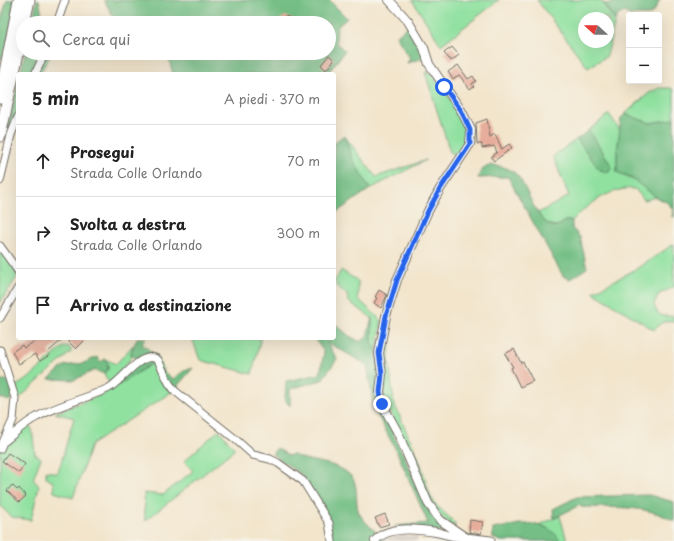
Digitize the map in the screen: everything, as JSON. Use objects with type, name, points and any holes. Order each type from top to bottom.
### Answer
[{"type":"highway","points":[[0,98],[19,0]]},
{"type":"highway","points":[[26,16],[29,0]]},
{"type":"highway","points":[[0,136],[16,60]]},
{"type":"street","points":[[59,16],[65,0]]},
{"type":"street","points":[[389,0],[408,21],[424,48],[429,63],[461,110],[470,130],[470,144],[440,189],[428,211],[397,280],[386,316],[379,353],[382,374],[380,392],[382,404],[397,431],[428,503],[440,520],[465,539]]},
{"type":"street","points":[[36,72],[42,60]]},
{"type":"street","points":[[0,181],[11,135],[16,122]]},
{"type":"street","points":[[0,246],[16,268]]},
{"type":"street","points":[[0,318],[16,291]]},
{"type":"street","points":[[0,350],[15,398],[13,420],[5,441],[0,449]]},
{"type":"street","points":[[5,441],[35,417],[109,388],[142,360],[151,356],[155,357],[175,391],[234,438],[252,455],[270,459],[278,463],[303,481],[329,522],[332,541]]},
{"type":"street","points":[[375,541],[384,533],[407,530],[436,532],[465,539],[491,540]]},
{"type":"shaded area","points":[[403,535],[418,536],[417,541],[382,541],[383,538]]},
{"type":"green space","points":[[7,0],[16,0],[6,51],[0,61],[0,23]]},
{"type":"green space","points":[[37,0],[39,0],[42,16],[34,16]]},
{"type":"green space","points":[[104,0],[329,0],[347,18],[337,27],[336,42],[336,16],[113,16]]},
{"type":"green space","points":[[412,0],[499,0],[441,45]]},
{"type":"green space","points":[[537,0],[600,0],[609,12],[578,12],[578,48],[609,48],[607,56],[588,68]]},
{"type":"green space","points":[[618,0],[660,0],[653,12],[625,12],[618,15],[615,21],[614,12],[609,12],[603,3],[610,4]]},
{"type":"green space","points":[[408,26],[421,48],[424,58],[407,63],[410,58],[396,36]]},
{"type":"green space","points":[[336,42],[345,51],[329,72],[172,72],[169,60],[336,60]]},
{"type":"green space","points":[[23,60],[48,60],[41,72],[20,72]]},
{"type":"green space","points":[[425,72],[431,73],[455,106],[464,126],[466,143],[458,156],[450,152]]},
{"type":"green space","points":[[659,88],[671,88],[674,90],[674,119],[650,123],[625,114],[649,93]]},
{"type":"green space","points":[[16,90],[16,118],[5,136]]},
{"type":"green space","points":[[609,114],[620,130],[617,152],[617,172],[638,182],[656,197],[644,200],[635,189],[618,190],[592,203],[572,221],[565,221],[554,226],[547,223],[538,213],[569,196],[553,156],[577,139],[601,171],[609,162],[589,130]]},
{"type":"green space","points":[[625,114],[650,123],[674,119],[674,217],[672,217],[673,210],[668,203],[656,197],[630,177],[617,172],[617,152],[621,118]]},
{"type":"green space","points":[[589,130],[609,162],[611,167],[609,171],[605,172],[598,168],[577,139]]},
{"type":"green space","points":[[344,135],[376,177],[426,160],[370,189],[353,160]]},
{"type":"green space","points":[[344,135],[353,160],[370,189],[336,213],[336,141]]},
{"type":"green space","points":[[492,165],[509,169],[517,175],[536,211],[549,225],[557,226],[565,221],[572,221],[572,228],[580,237],[587,268],[570,279],[563,276],[508,177],[478,178],[483,168]]},
{"type":"green space","points":[[674,244],[674,287],[659,294],[654,304],[658,313],[661,315],[674,316],[674,322],[668,321],[662,323],[654,330],[593,292],[636,269]]},
{"type":"green space","points":[[0,248],[14,266],[16,279],[0,303]]},
{"type":"green space","points":[[341,270],[358,281],[358,299],[382,321],[377,350],[372,344],[372,318],[348,301],[347,295],[337,286],[336,279]]},
{"type":"green space","points":[[372,318],[372,343],[377,350],[383,412],[431,514],[444,529],[441,532],[395,526],[428,523],[396,450],[374,409],[367,365],[327,342],[337,359],[322,380],[290,389],[290,406],[285,400],[286,381],[320,374],[324,352],[315,340],[336,340],[336,325],[349,336],[361,342],[367,336]]},
{"type":"green space","points":[[383,337],[390,342],[389,362],[394,403],[420,462],[430,495],[436,505],[455,523],[455,525],[452,526],[436,512],[386,403],[384,396],[382,362]]},
{"type":"green space","points":[[136,340],[145,340],[142,344],[159,358],[119,385],[119,381],[136,359],[131,353]]},
{"type":"green space","points":[[193,340],[260,340],[252,374],[200,360]]},
{"type":"green space","points":[[133,345],[131,353],[132,357],[110,384],[104,374],[108,369],[108,364],[105,359],[116,364]]},
{"type":"green space","points":[[68,346],[72,351],[16,401],[16,386],[29,378],[62,348]]},
{"type":"green space","points":[[97,357],[101,362],[105,359],[108,364],[108,369],[104,374],[95,370],[74,380],[49,379],[64,366],[84,363]]},
{"type":"green space","points":[[158,360],[173,391],[91,445],[73,498],[54,492],[53,482],[46,478],[46,471],[58,473],[74,418],[55,413],[103,394]]},
{"type":"green space","points":[[193,368],[173,391],[167,389],[160,380],[161,370],[173,379],[184,371]]},
{"type":"green space","points":[[0,380],[6,380],[16,386],[10,401],[0,398]]},
{"type":"green space","points":[[28,425],[32,429],[35,454],[41,458],[33,479],[39,486],[31,520],[11,517],[0,505],[0,451],[4,444]]},
{"type":"green space","points":[[219,430],[235,449],[145,521],[144,493],[163,495],[193,471],[184,461]]},
{"type":"green space","points":[[277,448],[289,456],[292,454],[329,464],[344,470],[350,475],[355,483],[359,513],[383,538],[382,541],[364,541],[359,538],[354,541],[334,541],[313,492],[302,475],[272,454]]},
{"type":"green space","points":[[649,495],[674,502],[674,521],[640,509],[617,507],[581,507],[580,505],[554,518],[553,509],[577,497]]},
{"type":"green space","points":[[560,516],[567,541],[560,541],[544,526],[538,525]]},
{"type":"green space","points":[[520,524],[543,526],[553,532],[560,541],[501,541],[493,538],[493,529]]},
{"type":"building","points":[[452,47],[459,55],[451,61],[444,53]]},
{"type":"building","points":[[325,60],[334,60],[326,70],[321,65]]},
{"type":"building","points":[[458,65],[468,79],[473,76],[476,81],[472,84],[474,86],[470,89],[459,75],[453,79],[448,72]]},
{"type":"building","points":[[487,119],[490,137],[495,134],[502,149],[509,144],[512,148],[494,161],[491,157],[497,152],[494,146],[482,148],[482,144],[477,144],[476,123]]},
{"type":"building","points":[[379,290],[387,295],[381,308],[374,303],[377,298],[375,297]]},
{"type":"building","points":[[37,340],[62,340],[48,352],[50,355],[40,361],[35,354],[19,364],[12,352],[22,345],[24,348]]},
{"type":"building","points":[[67,340],[85,340],[76,349]]},
{"type":"building","points":[[514,349],[533,381],[520,387],[511,368],[513,367],[505,354]]},
{"type":"building","points":[[8,453],[25,464],[19,473],[2,461]]},
{"type":"building","points":[[12,485],[17,490],[19,488],[26,496],[19,502],[7,491]]},
{"type":"building","points":[[385,514],[389,524],[379,527],[375,518]]},
{"type":"building","points":[[470,520],[483,522],[481,534],[469,532]]},
{"type":"route","points":[[382,404],[380,392],[382,374],[379,353],[386,316],[397,280],[406,256],[428,211],[456,163],[470,144],[470,130],[461,110],[444,87]]}]
